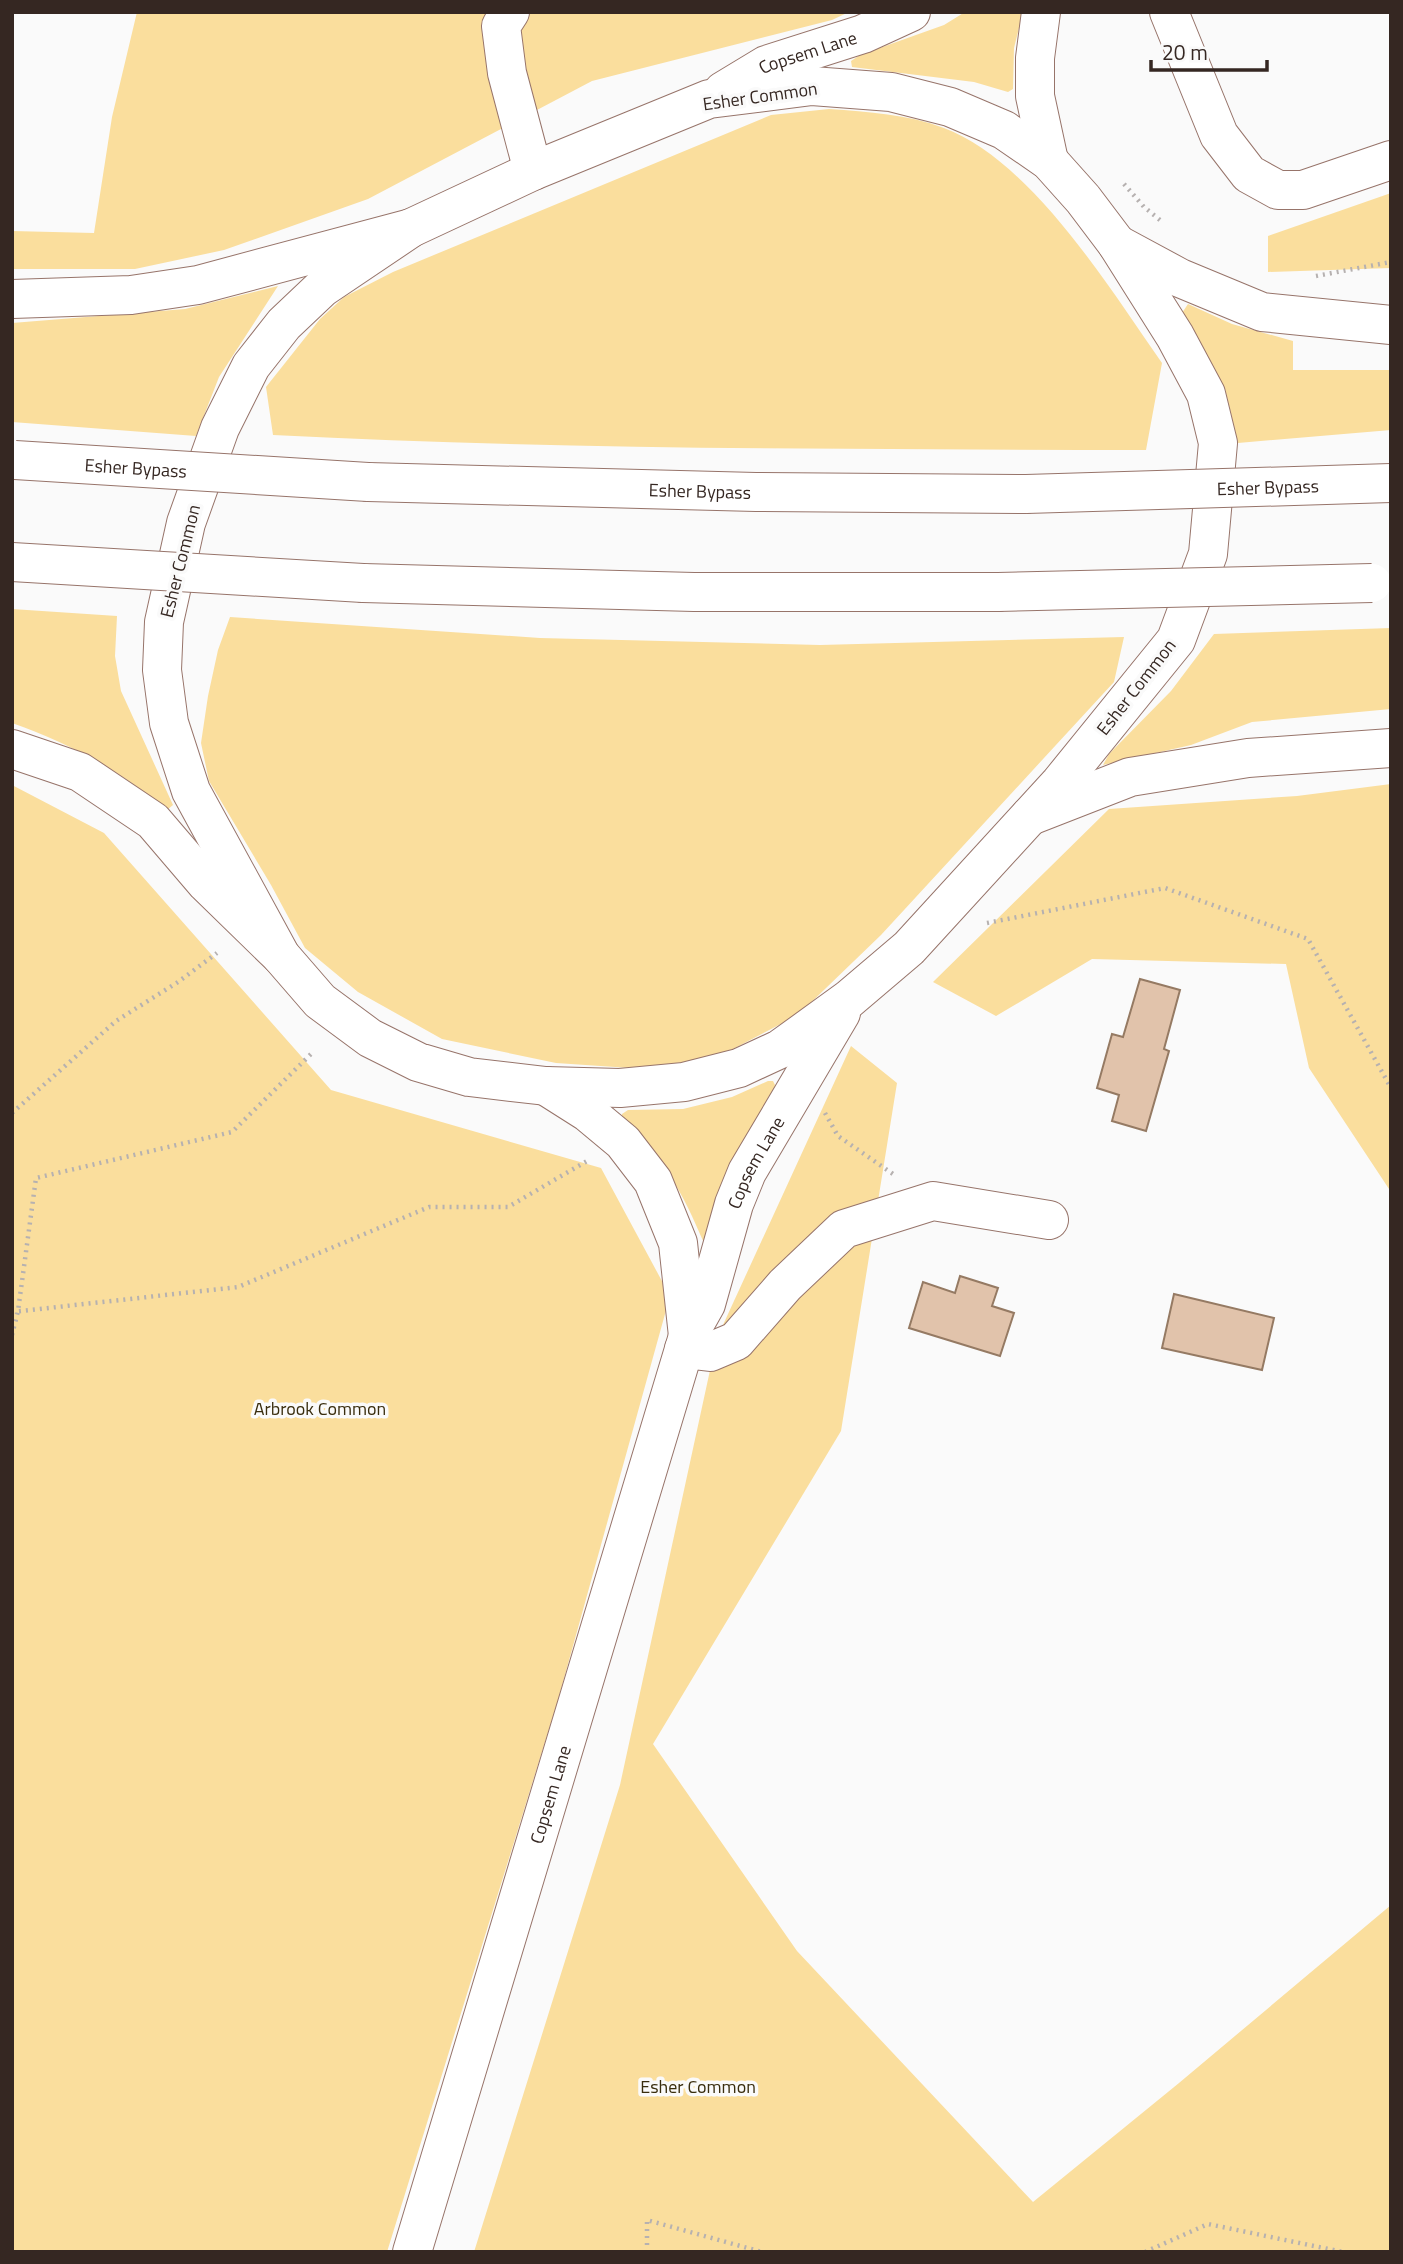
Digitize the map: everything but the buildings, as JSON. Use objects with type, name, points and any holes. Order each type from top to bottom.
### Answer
[{"type":"main road","points":[[510,12],[501,26],[507,73],[533,171]]},
{"type":"main road","name":"Copsem Lane","points":[[709,99],[766,65],[863,34],[911,12]]},
{"type":"main road","points":[[1041,12],[1035,58],[1035,96],[1049,161]]},
{"type":"main road","points":[[1169,12],[1219,135],[1249,174],[1278,190],[1303,190],[1391,160]]},
{"type":"main road","name":"Esher Common","points":[[812,86],[891,92],[950,107],[1004,130],[1049,161],[1083,199],[1117,244],[1175,335],[1206,394],[1218,443],[1208,554],[1176,640],[1060,783],[909,948],[849,999],[780,1049],[739,1068],[684,1082],[620,1088],[546,1086],[469,1077],[418,1062],[370,1038],[320,1001],[281,956],[191,791],[169,723],[162,670],[164,622],[186,523],[219,428],[251,366],[284,324],[322,288],[411,228],[533,171],[709,99],[812,86]]},
{"type":"main road","points":[[12,299],[131,295],[198,285],[411,228]]},
{"type":"main road","points":[[1117,244],[1180,278],[1262,312],[1391,325]]},
{"type":"main road","name":"Esher Bypass","points":[[14,460],[368,482],[756,492],[1026,494],[1391,483]]},
{"type":"main road","points":[[12,562],[363,583],[694,592],[998,592],[1381,582]]},
{"type":"main road","points":[[1030,816],[1130,777],[1248,758],[1391,748]]},
{"type":"main road","points":[[12,749],[80,772],[153,821],[206,883],[281,956]]},
{"type":"main road","name":"Copsem Lane","points":[[412,2252],[686,1342],[706,1304],[734,1204],[747,1172],[849,999]]},
{"type":"main road","name":"Copsem Lane","points":[[546,1086],[587,1112],[623,1142],[653,1181],[678,1243],[686,1342]]},
{"type":"main road","points":[[686,1342],[710,1352],[736,1342],[785,1285],[844,1229],[933,1202],[1049,1220]]},
{"type":"path","points":[[1119,177],[1162,222]]},
{"type":"path","points":[[1304,278],[1391,262]]},
{"type":"path","points":[[981,924],[1165,888],[1308,939],[1391,1088]]},
{"type":"path","points":[[12,1113],[116,1021],[178,982],[217,953]]},
{"type":"path","points":[[12,1335],[36,1178],[232,1132],[312,1053]]},
{"type":"path","points":[[804,1076],[838,1136],[933,1202]]},
{"type":"path","points":[[15,1312],[238,1287],[429,1207],[508,1207],[591,1159]]},
{"type":"path","points":[[647,2252],[648,2220],[762,2252]]},
{"type":"path","points":[[1145,2252],[1208,2224],[1343,2252]]},
{"type":"green space","points":[[137,12],[849,12],[832,20],[592,81],[368,199],[224,250],[135,269],[12,269],[12,231],[94,233],[112,117]]},
{"type":"green space","points":[[965,12],[1023,12],[1014,48],[1013,89],[1008,92],[974,82],[852,67],[851,61],[860,55],[944,25]]},
{"type":"green space","points":[[829,109],[902,117],[944,128],[976,145],[1008,168],[1038,197],[1093,265],[1162,363],[1146,450],[600,446],[273,435],[266,387],[320,319],[344,297],[393,272],[771,115]]},
{"type":"green space","points":[[1391,193],[1391,268],[1268,272],[1268,236]]},
{"type":"green space","points":[[278,286],[219,377],[196,436],[12,422],[12,323],[185,309]]},
{"type":"green space","points":[[1188,304],[1232,324],[1293,341],[1293,370],[1391,370],[1391,430],[1238,443],[1225,389],[1182,313]]},
{"type":"green space","points":[[12,609],[117,616],[115,656],[121,691],[173,805],[167,810],[94,759],[12,723]]},
{"type":"green space","points":[[230,617],[540,638],[820,645],[1124,637],[1114,682],[881,935],[798,1015],[733,1049],[695,1061],[630,1068],[556,1063],[442,1039],[358,992],[305,948],[209,781],[201,743],[218,650]]},
{"type":"green space","points":[[1391,628],[1391,709],[1252,722],[1191,745],[1103,765],[1109,754],[1171,691],[1214,634]]},
{"type":"green space","points":[[1391,784],[1391,1192],[1309,1068],[1286,964],[1092,959],[996,1016],[933,982],[1109,809],[1297,796]]},
{"type":"green space","name":"Arbrook Common","points":[[12,785],[104,833],[331,1090],[601,1168],[670,1296],[558,1700],[387,2252],[12,2252]]},
{"type":"green space","name":"Esher Common","points":[[851,1046],[897,1083],[841,1431],[653,1744],[797,1951],[1033,2202],[1391,1905],[1391,2252],[474,2252],[620,1785],[717,1338]]},
{"type":"green space","points":[[773,1081],[775,1085],[773,1093],[742,1148],[704,1243],[688,1207],[670,1177],[650,1149],[622,1120],[622,1114],[628,1110],[683,1109],[732,1097]]}]
